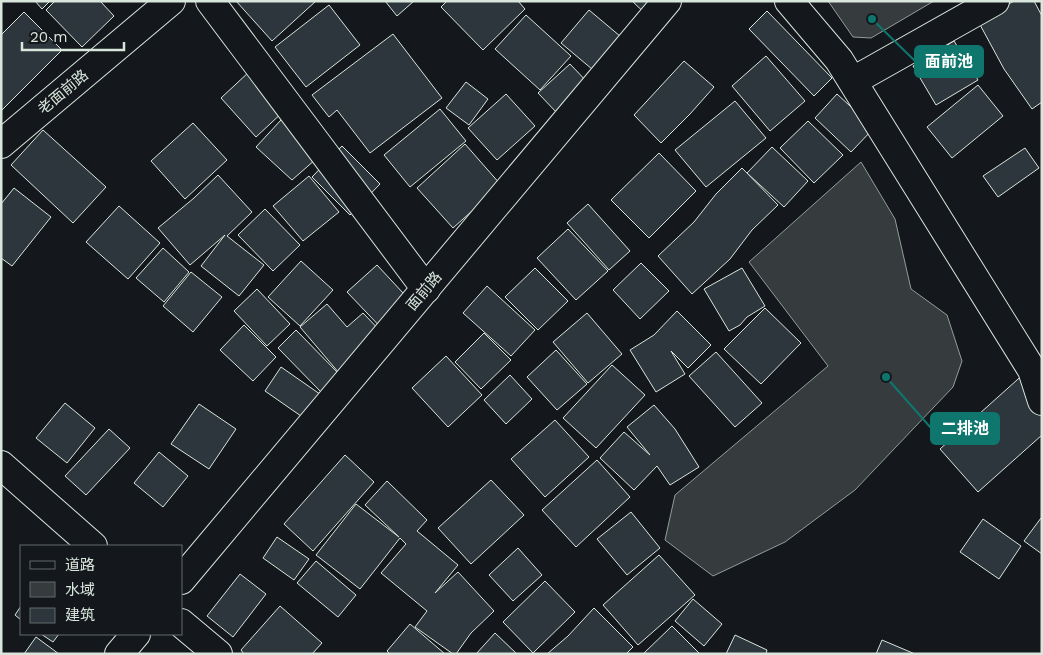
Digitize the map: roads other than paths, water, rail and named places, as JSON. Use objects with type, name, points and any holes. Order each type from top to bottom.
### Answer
[{"type":"street","name":"老面前路","points":[[1,144],[171,1]]},
{"type":"street","points":[[210,1],[426,288]]},
{"type":"street","name":"面前路","points":[[182,579],[667,1]]},
{"type":"street","points":[[789,1],[840,60],[1032,370],[1042,401]]},
{"type":"street","points":[[853,81],[995,1]]},
{"type":"street","points":[[1,465],[92,545]]},
{"type":"street","points":[[182,625],[218,654]]},
{"type":"street","points":[[119,654],[135,635]]},
{"type":"water","points":[[828,1],[934,1],[871,38],[853,37]]},
{"type":"water","points":[[861,162],[895,219],[911,289],[947,315],[962,361],[953,387],[855,490],[785,542],[713,576],[665,540],[675,495],[828,366],[749,262]]},
{"type":"place","name":"面前池","points":[[872,19]]},
{"type":"place","name":"二排池","points":[[886,377]]}]
